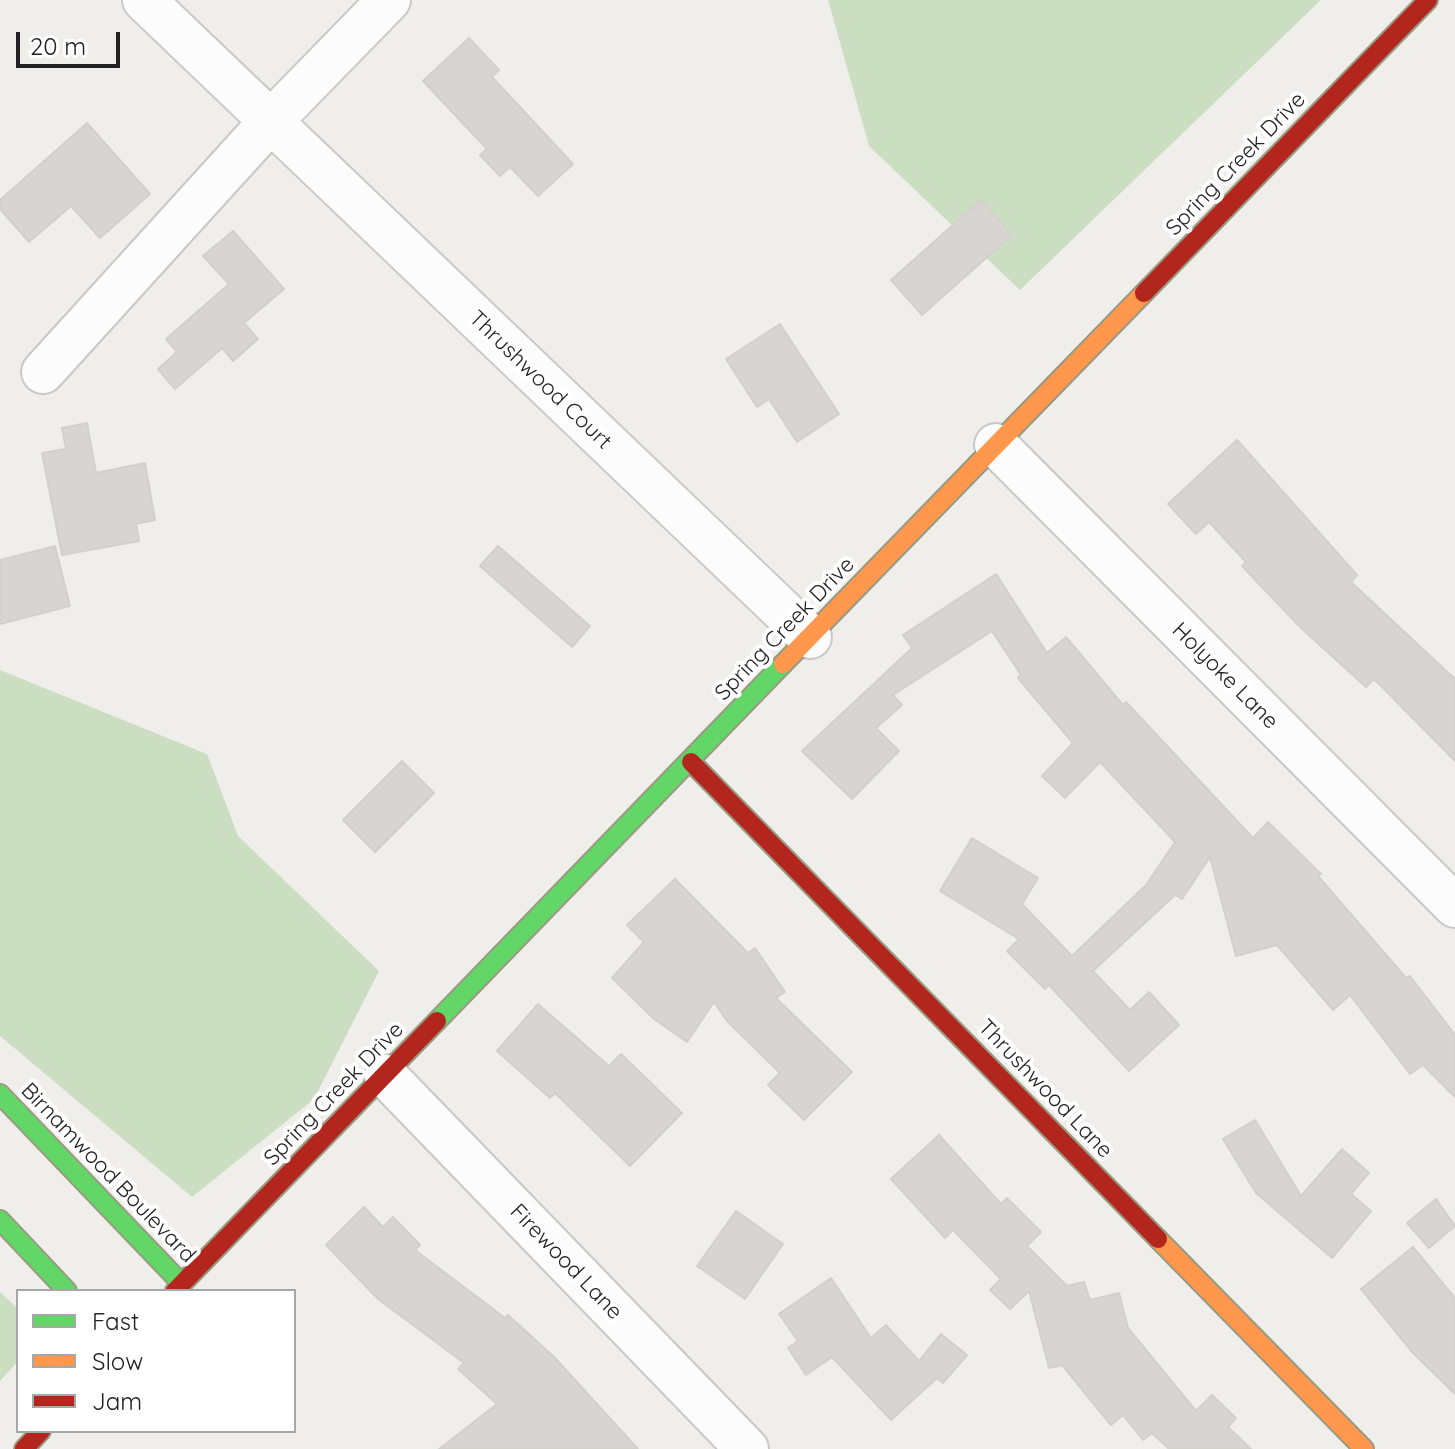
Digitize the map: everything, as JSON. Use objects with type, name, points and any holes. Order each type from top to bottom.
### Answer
[{"type":"street","name":"Thrushwood Court","points":[[144,0],[810,637]]},
{"type":"street","points":[[43,372],[270,122],[389,0]]},
{"type":"street","name":"Spring Creek Drive","points":[[178,1287],[1428,0]]},
{"type":"street","name":"Holyoke Lane","points":[[996,445],[1455,906]]},
{"type":"street","name":"Thrushwood Lane","points":[[691,762],[1364,1449]]},
{"type":"street","name":"Firewood Lane","points":[[386,1076],[747,1449]]},
{"type":"street","name":"Birnamwood Boulevard","points":[[0,1094],[178,1287]]},
{"type":"street","points":[[0,1220],[65,1289]]},
{"type":"street","points":[[24,1449],[39,1433]]},
{"type":"green space","points":[[828,0],[1321,0],[1020,290],[869,146]]},
{"type":"green space","points":[[0,670],[207,754],[238,836],[379,971],[314,1099],[192,1197],[0,1036]]},
{"type":"green space","points":[[0,1292],[16,1307],[16,1363],[0,1381]]},
{"type":"building","points":[[469,38],[499,70],[492,77],[573,164],[538,196],[510,167],[500,176],[480,155],[487,149],[423,81]]},
{"type":"building","points":[[87,123],[150,194],[100,238],[71,206],[29,242],[0,209],[0,200]]},
{"type":"building","points":[[981,200],[1012,235],[922,315],[891,280]]},
{"type":"building","points":[[233,231],[284,289],[244,323],[258,339],[233,361],[222,348],[175,389],[158,369],[177,352],[166,339],[229,284],[203,256]]},
{"type":"building","points":[[780,324],[839,414],[797,442],[769,399],[757,407],[726,359]]},
{"type":"building","points":[[87,423],[96,473],[145,463],[155,520],[136,524],[139,541],[62,555],[42,453],[66,449],[62,428]]},
{"type":"building","points":[[1237,440],[1357,575],[1351,582],[1455,679],[1455,761],[1374,679],[1366,687],[1301,628],[1242,566],[1246,562],[1209,522],[1196,534],[1168,504]]},
{"type":"building","points":[[55,546],[70,606],[0,624],[0,560]]},
{"type":"building","points":[[498,546],[590,626],[572,647],[480,566]]},
{"type":"building","points":[[996,574],[1047,653],[1066,637],[1123,705],[1126,702],[1253,838],[1268,822],[1321,874],[1318,876],[1406,978],[1410,976],[1455,1035],[1455,1097],[1423,1065],[1410,1074],[1350,995],[1333,1010],[1277,945],[1236,956],[1210,857],[1182,899],[1175,895],[1093,971],[1130,1010],[1149,992],[1179,1025],[1129,1071],[1049,985],[1045,989],[1007,951],[1019,939],[940,891],[972,838],[1038,878],[1022,904],[1072,956],[1146,885],[1175,842],[1100,762],[1065,798],[1042,776],[1073,743],[1018,678],[1021,675],[992,631],[893,695],[902,705],[876,728],[899,751],[852,799],[802,751],[912,648],[903,635]]},
{"type":"building","points":[[402,761],[434,793],[375,852],[343,820]]},
{"type":"building","points":[[675,879],[748,953],[755,948],[785,992],[776,998],[852,1072],[804,1120],[768,1085],[780,1073],[727,1021],[714,1002],[687,1042],[654,1019],[612,978],[644,942],[627,925]]},
{"type":"building","points":[[538,1004],[609,1066],[621,1054],[682,1113],[630,1166],[555,1093],[550,1098],[497,1051]]},
{"type":"building","points":[[1255,1120],[1301,1196],[1342,1149],[1369,1173],[1351,1194],[1371,1211],[1332,1258],[1256,1193],[1223,1139]]},
{"type":"building","points":[[939,1135],[1001,1204],[1007,1198],[1041,1232],[1027,1246],[1067,1286],[1084,1282],[1090,1300],[1119,1293],[1128,1328],[1196,1411],[1212,1395],[1236,1418],[1228,1427],[1251,1449],[1169,1449],[1152,1433],[1143,1440],[1123,1415],[1111,1425],[1062,1365],[1049,1368],[1029,1291],[1010,1309],[990,1290],[1001,1279],[953,1230],[945,1238],[891,1179]]},
{"type":"building","points":[[1436,1199],[1455,1226],[1429,1248],[1407,1223]]},
{"type":"building","points":[[364,1207],[383,1227],[393,1217],[420,1245],[415,1250],[505,1318],[508,1315],[554,1357],[638,1449],[439,1449],[497,1404],[458,1369],[464,1363],[378,1299],[326,1245]]},
{"type":"building","points":[[736,1211],[783,1244],[745,1299],[697,1266]]},
{"type":"building","points":[[1413,1247],[1455,1298],[1455,1394],[1413,1353],[1361,1289]]},
{"type":"building","points":[[831,1278],[871,1338],[886,1325],[919,1361],[941,1334],[967,1355],[943,1383],[937,1378],[891,1420],[832,1357],[806,1375],[788,1348],[798,1341],[779,1314]]},
{"type":"traffic: fast","points":[[437,1021],[783,664]]},
{"type":"traffic: fast","points":[[0,1094],[182,1284]]},
{"type":"traffic: fast","points":[[0,1220],[65,1289]]},
{"type":"traffic: slow","points":[[783,664],[1144,293]]},
{"type":"traffic: slow","points":[[1158,1239],[1364,1449]]},
{"type":"traffic: jam","points":[[1144,293],[1428,0]]},
{"type":"traffic: jam","points":[[691,762],[1158,1239]]},
{"type":"traffic: jam","points":[[177,1289],[437,1021]]},
{"type":"traffic: jam","points":[[24,1449],[39,1433]]}]
